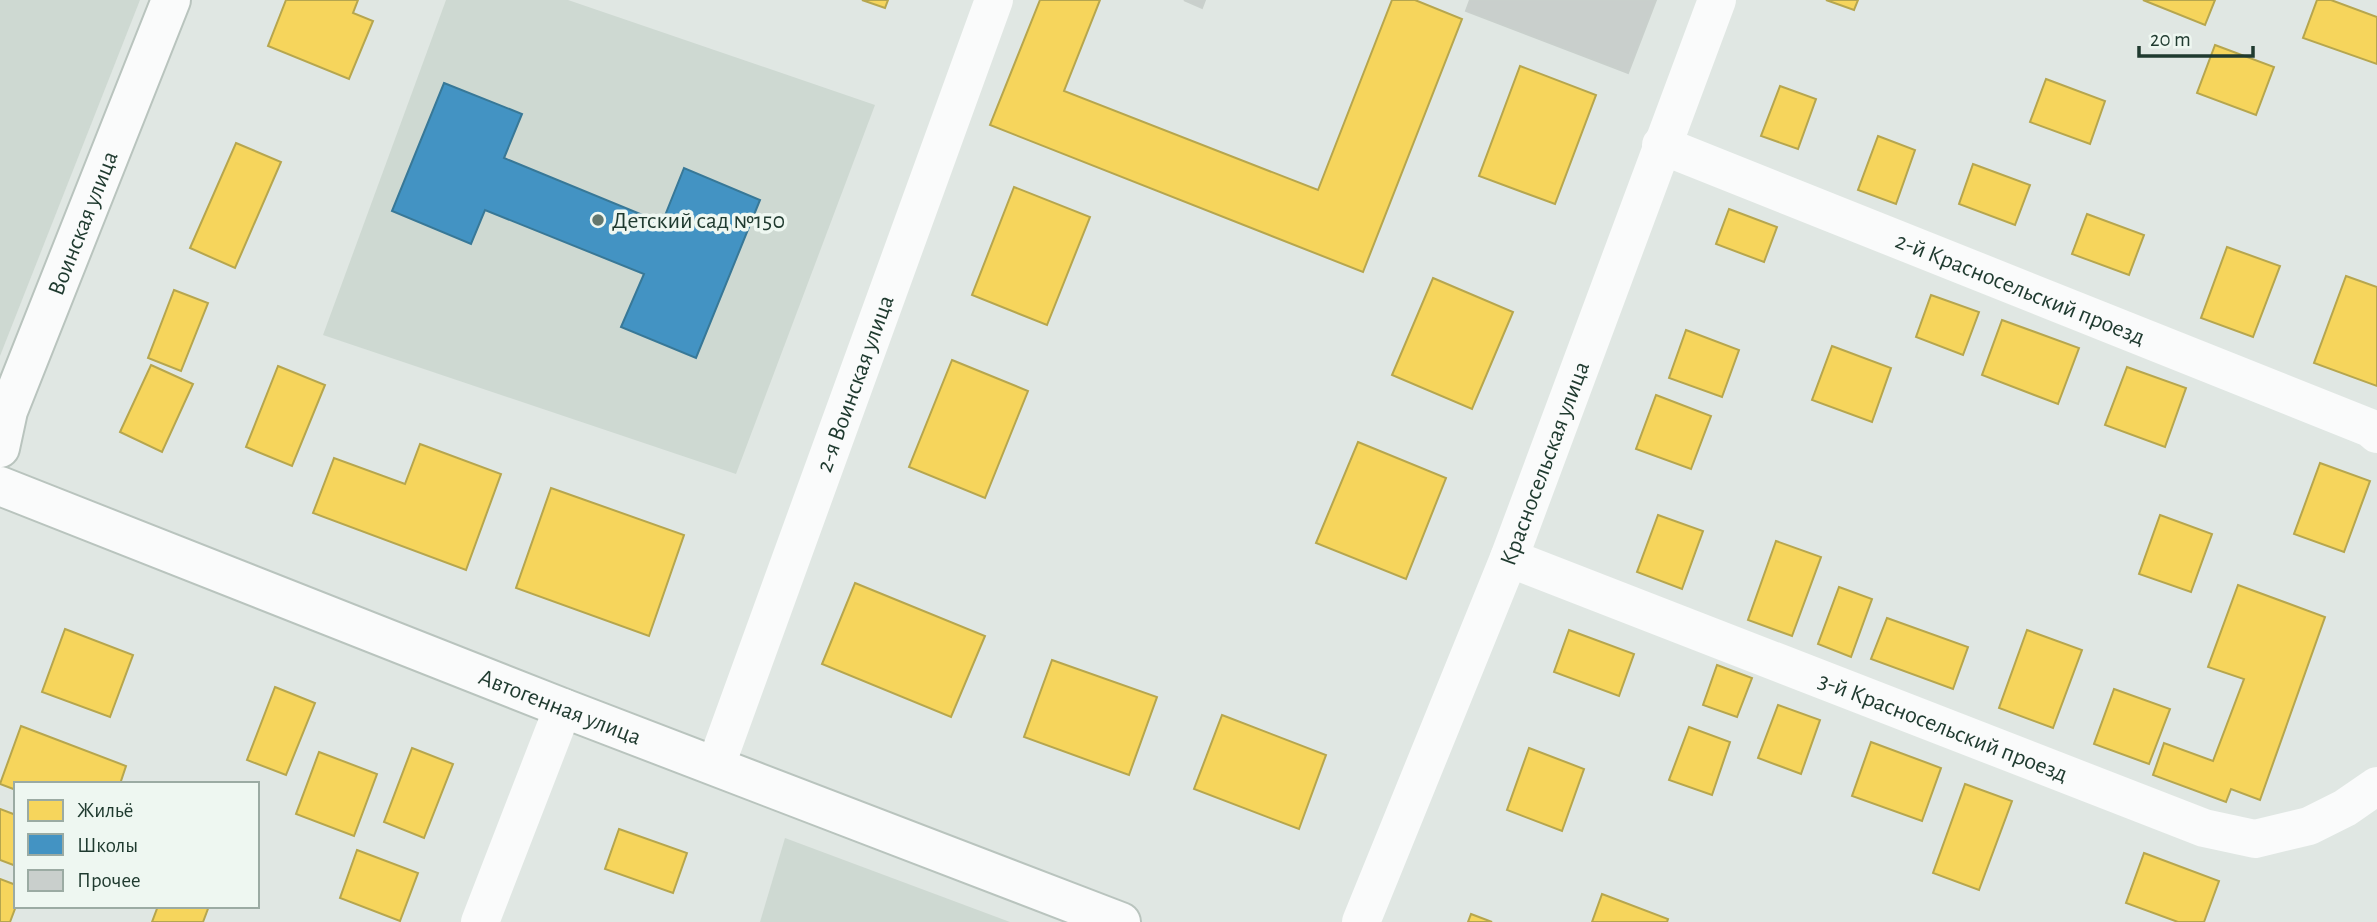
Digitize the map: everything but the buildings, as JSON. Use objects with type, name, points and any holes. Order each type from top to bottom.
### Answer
[{"type":"street","name":"Воинская улица","points":[[1,473],[8,411],[171,0]]},
{"type":"street","name":"2-я Воинская улица","points":[[716,765],[994,0]]},
{"type":"street","name":"Красносельская улица","points":[[1362,922],[1508,558],[1717,0]]},
{"type":"street","name":"2-й Красносельский проезд","points":[[1661,145],[2377,433]]},
{"type":"street","name":"Автогенная улица","points":[[1,473],[563,708],[1121,922]]},
{"type":"street","name":"3-й Красносельский проезд","points":[[1508,558],[2204,828],[2255,839],[2295,829],[2345,808],[2377,786]]},
{"type":"street","points":[[480,922],[563,708]]},
{"type":"shaded area","points":[[0,0],[140,0],[0,356]]},
{"type":"shaded area","name":"Детский сад №150","points":[[446,0],[568,0],[875,105],[736,474],[323,335]]},
{"type":"shaded area","points":[[785,838],[1010,922],[760,922]]},
{"type":"place","name":"Детский сад №150","points":[[598,220]]}]
